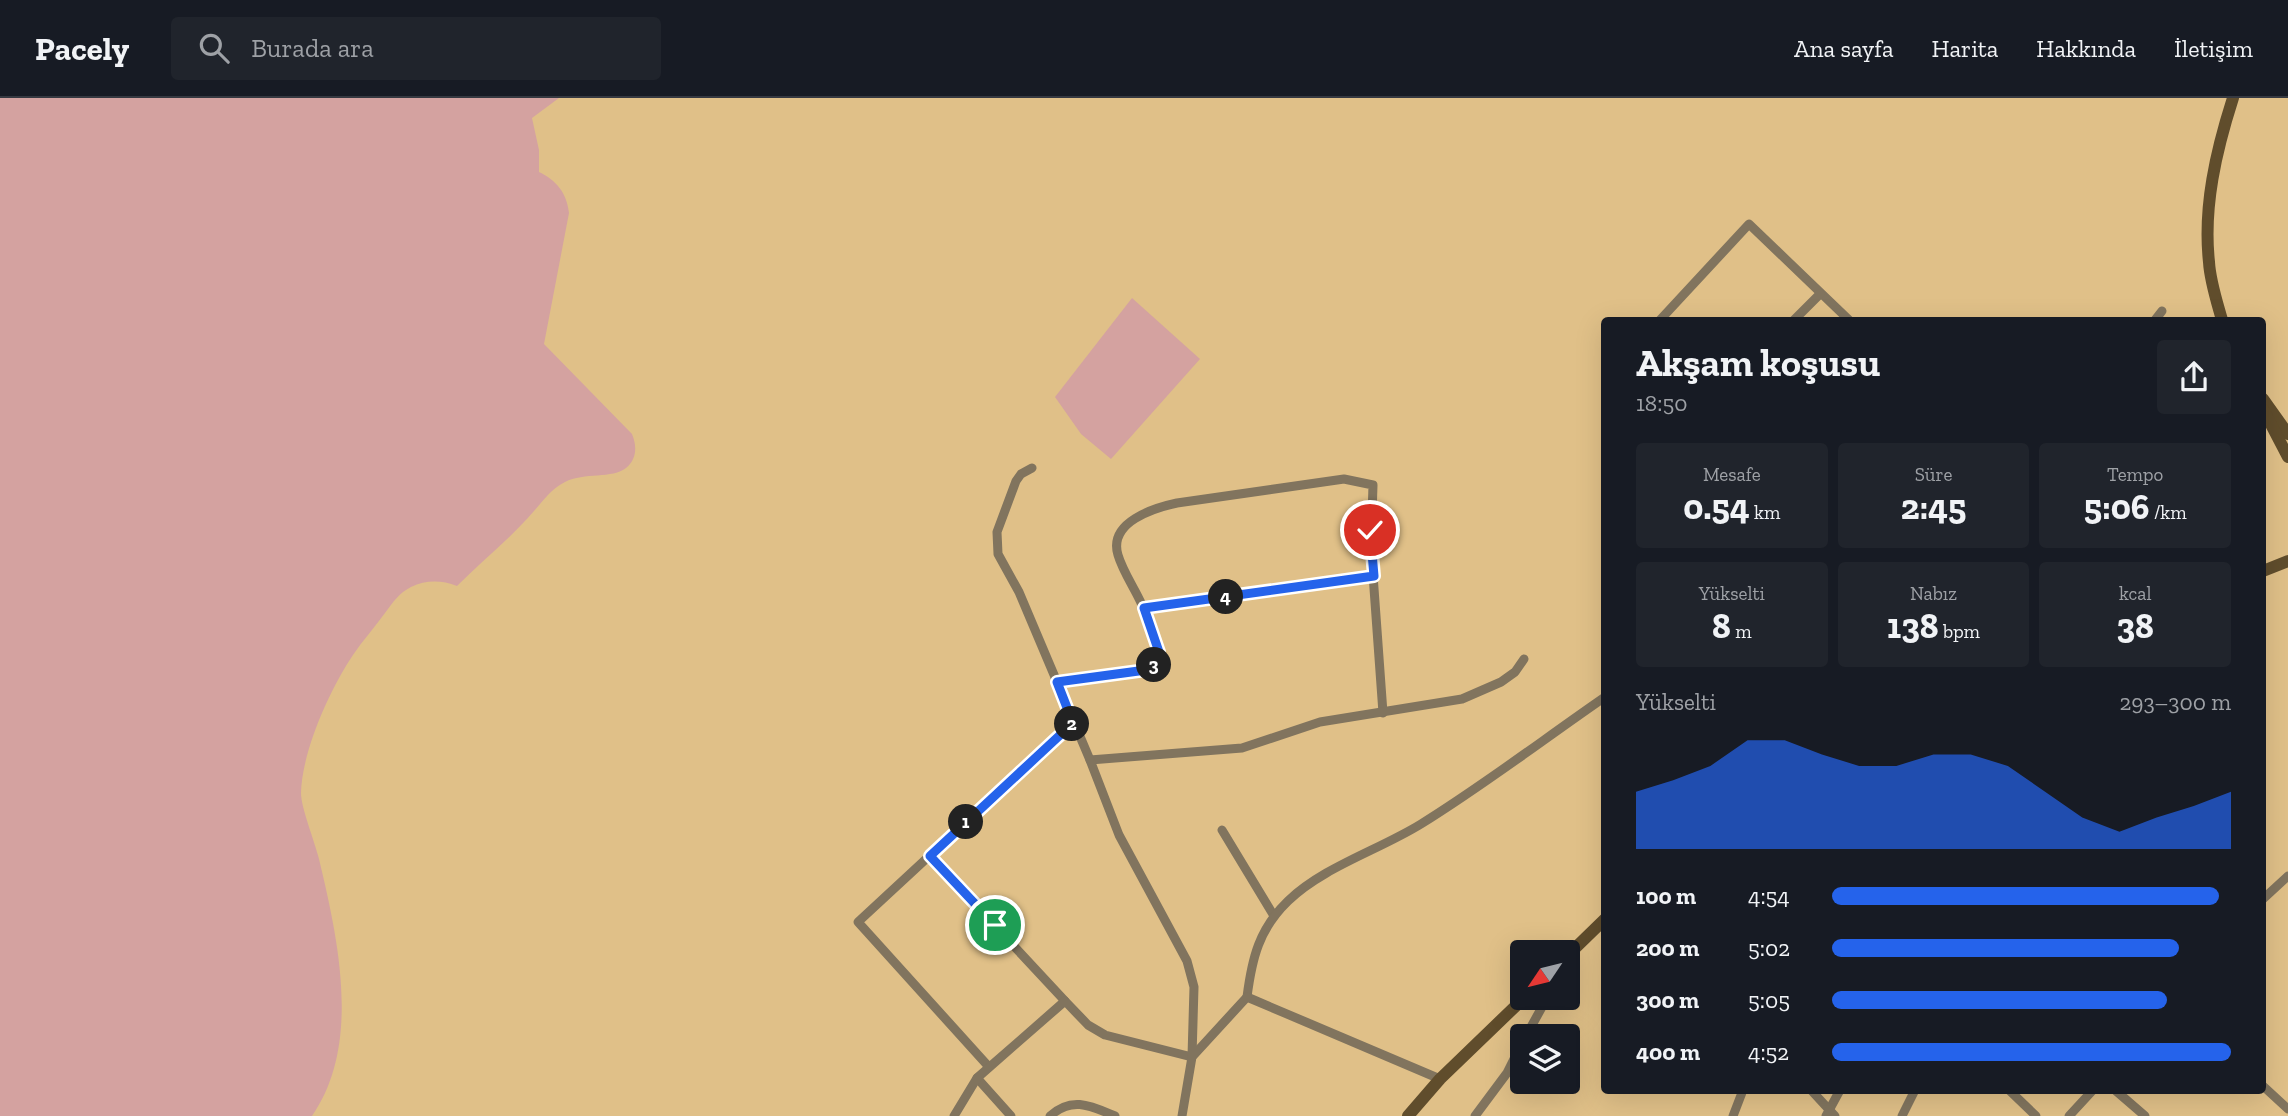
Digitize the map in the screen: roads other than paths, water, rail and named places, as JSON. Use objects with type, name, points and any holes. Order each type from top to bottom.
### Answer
[{"type":"street","points":[[2221,317],[2209,264],[2209,205],[2219,142],[2232,98]]},
{"type":"street","points":[[1663,317],[1749,224],[1846,317]]},
{"type":"street","points":[[1797,317],[1820,294]]},
{"type":"street","points":[[2157,317],[2162,311]]},
{"type":"street","points":[[2266,404],[2288,434]]},
{"type":"street","points":[[2266,415],[2288,457]]},
{"type":"street","points":[[1032,468],[1021,474],[1016,481],[1000,523],[997,547],[1057,682],[1119,835],[1192,975],[1192,1057],[1182,1116]]},
{"type":"street","points":[[1057,682],[1146,670],[1158,659],[1159,652],[1144,608],[1118,549],[1121,533],[1136,518],[1177,503],[1344,479],[1373,485],[1370,530],[1382,713]]},
{"type":"street","points":[[2266,569],[2288,552]]},
{"type":"street","points":[[2266,570],[2288,561]]},
{"type":"street","points":[[1144,608],[1374,576]]},
{"type":"street","points":[[1090,760],[1225,751],[1256,744],[1320,722],[1462,699],[1501,682],[1515,671],[1524,659]]},
{"type":"street","points":[[1192,1057],[1247,997],[1252,961],[1264,932],[1288,901],[1305,887],[1420,824],[1601,700]]},
{"type":"street","points":[[989,1067],[858,922],[1073,723]]},
{"type":"street","points":[[1223,830],[1274,916]]},
{"type":"street","points":[[930,856],[1088,1025],[1105,1035],[1192,1057]]},
{"type":"street","points":[[2266,896],[2288,876]]},
{"type":"street","points":[[1580,944],[1601,923]]},
{"type":"street","points":[[1247,997],[1440,1079]]},
{"type":"street","points":[[954,1116],[977,1078],[1065,1001]]},
{"type":"street","points":[[1408,1116],[1440,1079],[1512,1010]]},
{"type":"street","points":[[1475,1116],[1510,1067]]},
{"type":"street","points":[[977,1078],[1011,1116]]},
{"type":"street","points":[[2266,1089],[2288,1109]]},
{"type":"street","points":[[1733,1116],[1741,1094]]},
{"type":"street","points":[[1814,1094],[1830,1114]]},
{"type":"street","points":[[1830,1114],[1838,1094]]},
{"type":"street","points":[[1902,1116],[1913,1094]]},
{"type":"street","points":[[2013,1094],[2036,1116]]},
{"type":"street","points":[[2069,1116],[2089,1094]]},
{"type":"street","points":[[2120,1094],[2145,1116]]},
{"type":"street","points":[[1050,1116],[1061,1107],[1078,1103],[1115,1116]]}]
